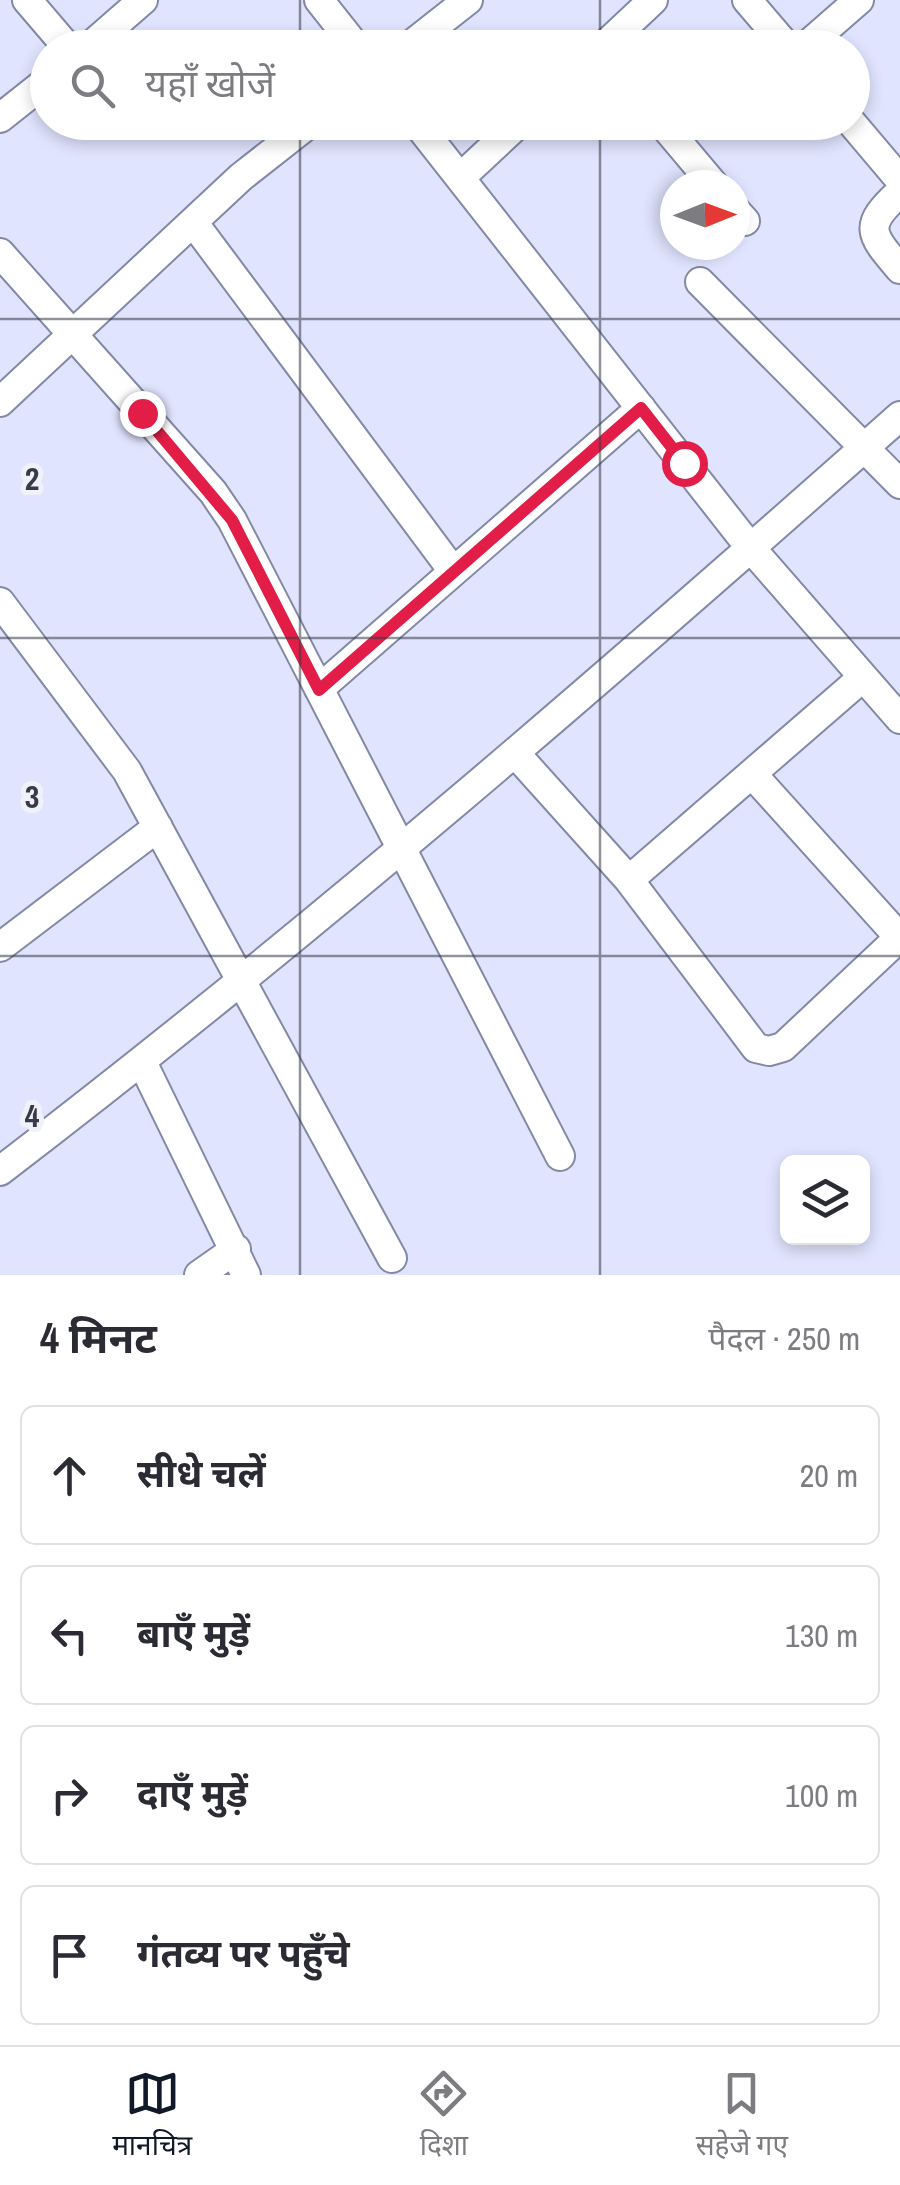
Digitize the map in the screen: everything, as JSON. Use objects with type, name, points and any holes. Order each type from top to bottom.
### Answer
[{"type":"street","points":[[27,0],[53,30]]},
{"type":"street","points":[[109,30],[143,0]]},
{"type":"street","points":[[319,0],[343,30]]},
{"type":"street","points":[[430,30],[468,0]]},
{"type":"street","points":[[621,30],[653,0]]},
{"type":"street","points":[[747,0],[774,30]]},
{"type":"street","points":[[815,30],[859,0]]},
{"type":"street","points":[[0,118],[30,94]]},
{"type":"street","points":[[0,402],[193,222],[290,140]]},
{"type":"street","points":[[430,140],[748,546],[900,719]]},
{"type":"street","points":[[460,178],[501,140]]},
{"type":"street","points":[[685,140],[704,170]]},
{"type":"street","points":[[866,140],[900,180]]},
{"type":"street","points":[[900,192],[877,213],[873,227],[874,240],[900,269]]},
{"type":"street","points":[[193,222],[453,571]]},
{"type":"street","points":[[0,254],[213,492],[232,520],[560,1156]]},
{"type":"street","points":[[700,282],[900,484]]},
{"type":"street","points":[[319,690],[641,408]]},
{"type":"street","points":[[0,1171],[242,984],[900,416]]},
{"type":"street","points":[[0,602],[94,723],[158,827],[392,1258]]},
{"type":"street","points":[[629,880],[862,678]]},
{"type":"street","points":[[515,752],[629,880],[756,1048],[769,1051],[792,1039],[900,937],[752,774]]},
{"type":"street","points":[[4,935],[158,827]]},
{"type":"street","points":[[142,1064],[241,1262],[198,1275]]},
{"type":"route","points":[[142,413],[213,492],[232,520],[319,690],[641,408],[684,463]]}]
